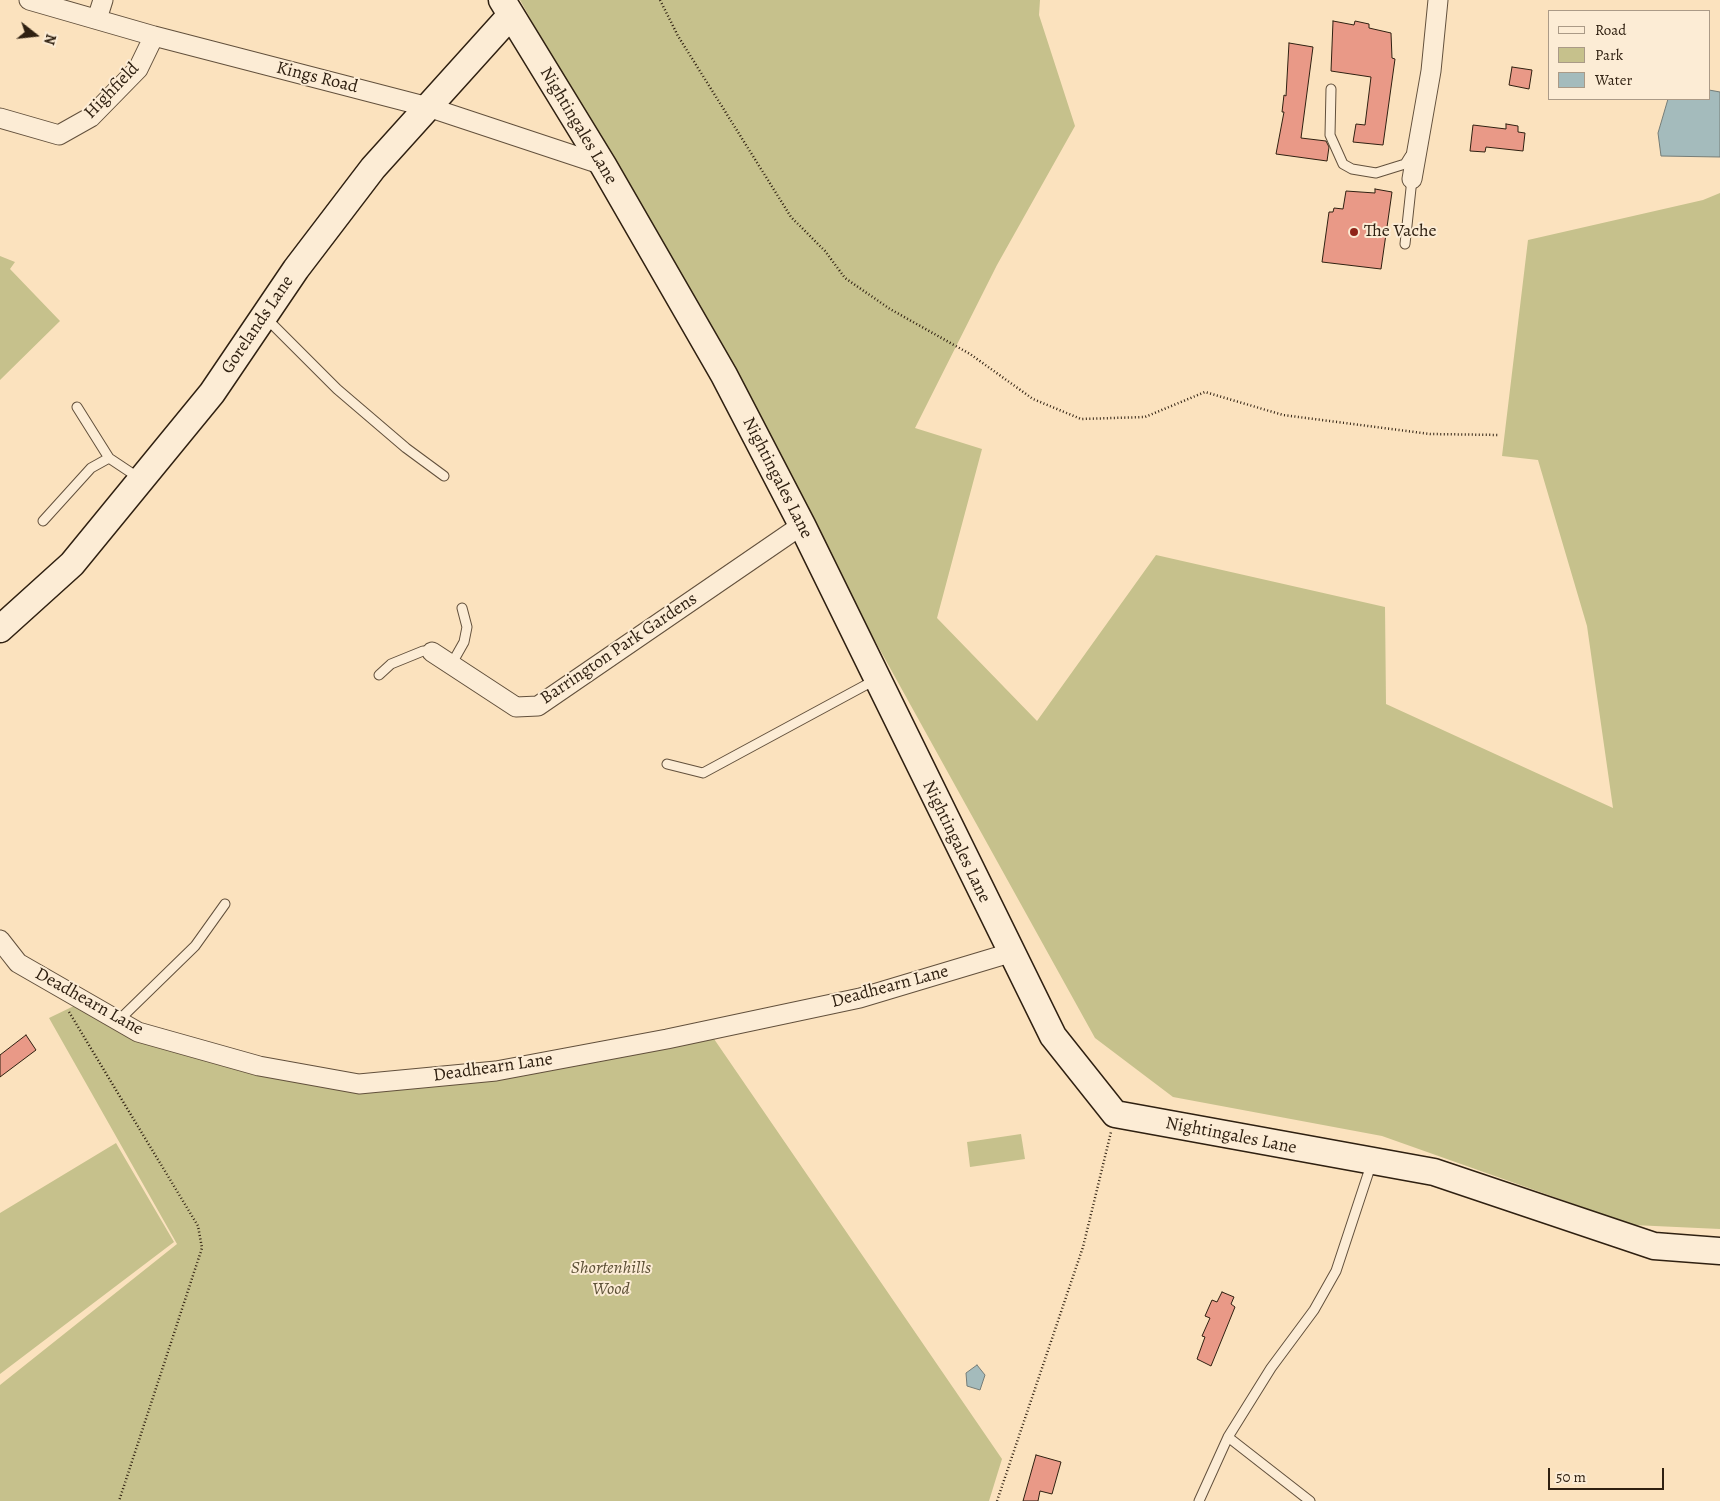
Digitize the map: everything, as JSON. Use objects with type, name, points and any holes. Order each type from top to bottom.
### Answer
[{"type":"main road","name":"Gorelands Lane","points":[[0,629],[72,564],[212,393],[264,316],[373,168],[428,107],[507,8]]},
{"type":"main road","name":"Nightingales Lane","points":[[507,8],[603,165],[724,375],[802,525],[1010,953],[1053,1036],[1115,1114],[1434,1172],[1654,1246],[1720,1250]]},
{"type":"street","name":"Kings Road","points":[[29,0],[154,36],[428,107],[603,165]]},
{"type":"street","points":[[96,19],[103,0]]},
{"type":"street","points":[[1412,179],[1431,71],[1438,0]]},
{"type":"street","name":"Highfield","points":[[0,118],[59,135],[91,118],[138,69],[154,36]]},
{"type":"street","name":"Barrington Park Gardens","points":[[432,652],[516,708],[538,706],[802,525]]},
{"type":"street","name":"Deadhearn Lane","points":[[0,940],[18,962],[138,1032],[259,1066],[359,1084],[496,1071],[667,1039],[860,998],[1010,953]]},
{"type":"lane","points":[[1331,89],[1330,135],[1343,164],[1364,172],[1376,173],[1389,170],[1405,164],[1417,145]]},
{"type":"lane","points":[[1405,244],[1412,179]]},
{"type":"lane","points":[[264,316],[337,389],[406,448],[444,476]]},
{"type":"lane","points":[[76,407],[109,458],[141,479]]},
{"type":"lane","points":[[43,520],[91,468],[109,458]]},
{"type":"lane","points":[[451,665],[464,642],[467,627],[462,608]]},
{"type":"lane","points":[[379,675],[391,664],[423,651],[432,652]]},
{"type":"lane","points":[[667,764],[703,773],[878,678]]},
{"type":"lane","points":[[118,1021],[194,946],[224,904]]},
{"type":"lane","points":[[1199,1501],[1228,1437],[1271,1368],[1314,1310],[1336,1271],[1372,1162]]},
{"type":"lane","points":[[1228,1437],[1310,1501]]},
{"type":"path","points":[[660,0],[678,36],[791,216],[825,252],[845,278],[890,309],[970,354],[1033,399],[1081,419],[1145,417],[1204,392],[1283,415],[1430,434],[1499,435]]},
{"type":"path","points":[[52,983],[198,1226],[202,1248],[119,1501]]},
{"type":"path","points":[[997,1501],[1084,1247],[1115,1114]]},
{"type":"green space","points":[[520,0],[1040,0],[1039,15],[1075,126],[997,265],[915,428],[982,449],[937,618],[1037,721],[1156,555],[1385,607],[1386,704],[1613,808],[1587,626],[1538,460],[1502,456],[1528,240],[1703,200],[1720,193],[1720,1229],[1633,1225],[1382,1136],[1173,1097],[1095,1038]]},
{"type":"green space","points":[[0,256],[15,262],[10,269],[60,321],[0,380]]},
{"type":"green space","name":"Shortenhills Wood","points":[[78,1004],[354,1089],[712,1036],[1002,1459],[989,1501],[0,1501],[0,1385],[177,1244],[49,1018]]},
{"type":"green space","points":[[1021,1134],[1025,1159],[970,1167],[967,1142]]},
{"type":"green space","points":[[116,1143],[174,1242],[0,1374],[0,1213]]},
{"type":"water","points":[[1710,90],[1720,92],[1720,157],[1661,156],[1658,133],[1668,100],[1710,100]]},
{"type":"water","points":[[977,1365],[985,1375],[980,1390],[967,1386],[966,1373]]},
{"type":"building","points":[[1333,21],[1354,25],[1355,21],[1369,24],[1369,28],[1391,33],[1392,58],[1395,59],[1383,145],[1353,142],[1356,124],[1365,125],[1371,77],[1331,71]]},
{"type":"building","points":[[1289,43],[1313,47],[1301,138],[1326,141],[1329,147],[1327,161],[1276,154],[1284,112],[1282,112],[1284,95],[1286,96]]},
{"type":"building","points":[[1512,67],[1532,70],[1529,89],[1509,85]]},
{"type":"building","points":[[1506,124],[1518,126],[1518,132],[1525,133],[1523,151],[1486,147],[1485,152],[1470,151],[1473,125],[1506,129]]},
{"type":"building","name":"The Vache","points":[[1375,189],[1392,192],[1381,269],[1322,262],[1329,212],[1333,212],[1334,208],[1343,209],[1346,191],[1375,193]]},
{"type":"building","points":[[26,1035],[36,1050],[0,1077],[0,1055]]},
{"type":"building","points":[[1222,1292],[1234,1297],[1231,1304],[1235,1307],[1211,1366],[1197,1359],[1205,1337],[1202,1336],[1210,1318],[1205,1316],[1212,1300],[1217,1302]]},
{"type":"building","points":[[1036,1455],[1061,1462],[1052,1494],[1040,1491],[1038,1501],[1023,1501]]},
{"type":"place","name":"The Vache","points":[[1354,232]]}]
